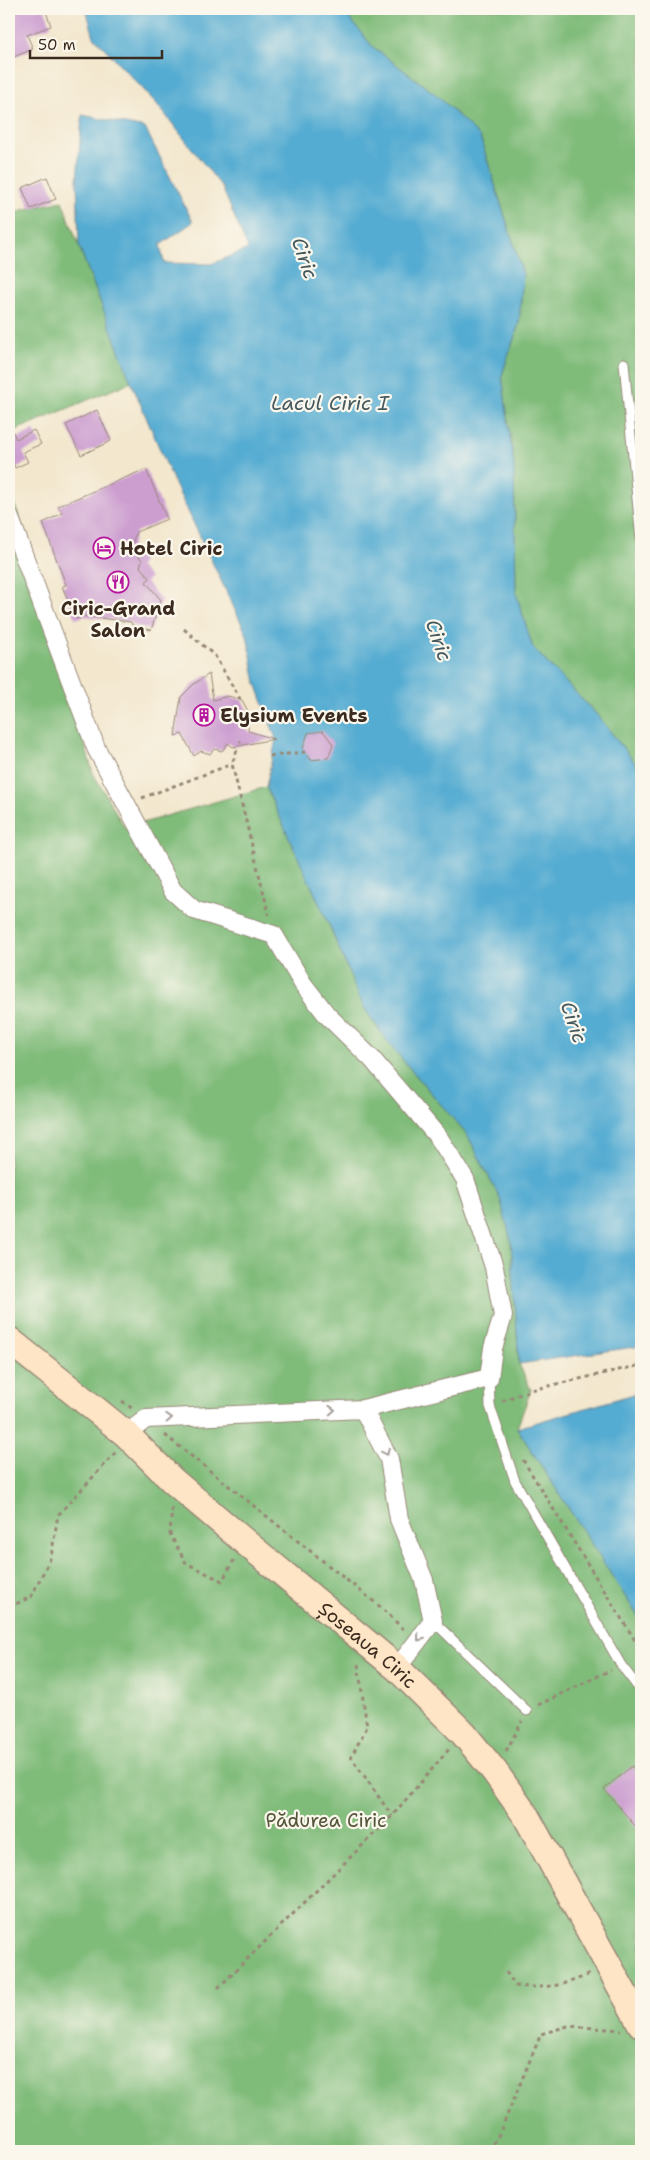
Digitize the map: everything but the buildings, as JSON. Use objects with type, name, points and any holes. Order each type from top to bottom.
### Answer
[{"type":"main road","name":"Șoseaua Ciric","points":[[9,1340],[126,1434],[172,1480],[397,1668],[463,1733],[495,1772],[526,1816],[640,2023]]},
{"type":"street","points":[[9,516],[96,748],[128,804],[173,891],[194,910],[274,936],[303,984],[321,1007],[372,1059],[439,1138],[465,1179],[494,1267],[503,1316],[493,1348],[489,1378],[363,1409],[146,1419],[126,1434]]},
{"type":"street","points":[[363,1409],[389,1459],[399,1519],[424,1580],[433,1621],[397,1668]]},
{"type":"lane","points":[[624,364],[641,540]]},
{"type":"lane","points":[[489,1378],[490,1406],[515,1481],[621,1665],[641,1691]]},
{"type":"lane","points":[[433,1621],[527,1711]]},
{"type":"path","points":[[184,629],[216,656],[240,700]]},
{"type":"path","points":[[248,722],[249,716]]},
{"type":"path","points":[[237,750],[232,764],[274,936]]},
{"type":"path","points":[[270,756],[306,752]]},
{"type":"path","points":[[128,804],[232,764]]},
{"type":"path","points":[[490,1406],[531,1390],[641,1365]]},
{"type":"path","points":[[115,1395],[376,1603],[407,1634]]},
{"type":"path","points":[[9,1607],[30,1597],[50,1557],[58,1515],[117,1451],[147,1453]]},
{"type":"path","points":[[521,1456],[641,1650]]},
{"type":"path","points":[[172,1480],[174,1490],[170,1534],[186,1563],[222,1581],[245,1542]]},
{"type":"path","points":[[358,1636],[358,1671],[367,1727],[351,1757],[392,1816]]},
{"type":"path","points":[[495,1772],[527,1711],[621,1665]]},
{"type":"path","points":[[218,1988],[392,1816],[463,1733]]},
{"type":"path","points":[[506,1972],[516,1986],[537,1988],[566,1984],[609,1965]]},
{"type":"path","points":[[490,2151],[500,2132],[541,2034],[568,2026],[630,2030],[640,2023]]},
{"type":"green space","points":[[342,9],[641,9],[641,776],[636,764],[598,716],[533,648],[516,593],[514,466],[502,375],[519,324],[523,274],[480,137],[439,97],[373,47]]},
{"type":"green space","points":[[62,201],[131,382],[9,433],[9,213]]},
{"type":"green space","name":"Pădurea Ciric","points":[[9,491],[18,513],[93,773],[125,828],[266,787],[330,927],[363,1006],[390,1045],[468,1136],[500,1198],[511,1241],[519,1364],[531,1390],[517,1428],[641,1621],[641,2151],[9,2151]]},
{"type":"water","name":"Lacul Ciric I","points":[[86,9],[342,9],[373,47],[439,97],[480,137],[523,274],[519,323],[502,375],[514,466],[516,593],[533,648],[598,716],[636,764],[641,776],[641,1346],[519,1364],[511,1241],[500,1198],[468,1136],[390,1045],[363,1006],[330,927],[266,787],[276,739],[256,683],[247,635],[174,482],[131,382],[79,246],[77,181],[82,115],[145,128],[193,222],[160,245],[164,263],[211,264],[248,249],[222,187],[157,104],[94,37]]},
{"type":"water","points":[[641,1392],[641,1621],[517,1428]]},
{"type":"place","name":"Hotel Ciric","points":[[104,548]]},
{"type":"place","name":"Ciric-Grand Salon","points":[[118,582]]},
{"type":"place","name":"Elysium Events","points":[[204,715]]},
{"type":"water label","name":"Ciric","points":[[305,258]]},
{"type":"water label","name":"Ciric","points":[[439,640]]},
{"type":"water label","name":"Ciric","points":[[574,1022]]}]
